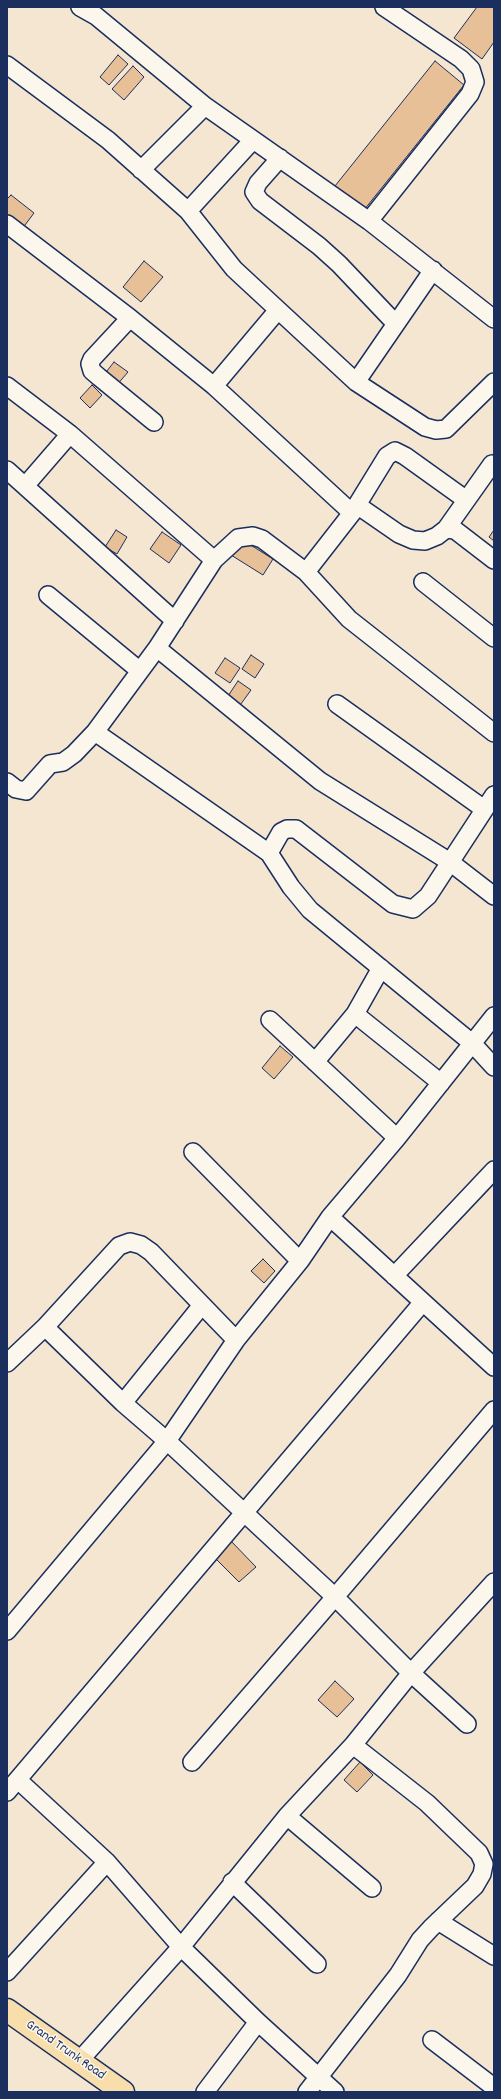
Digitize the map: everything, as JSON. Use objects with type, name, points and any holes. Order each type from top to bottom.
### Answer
[{"type":"main road","name":"Grand Trunk Road","points":[[7,2010],[80,2060],[123,2092]]},
{"type":"street","points":[[80,7],[96,16],[205,106],[369,221],[494,318]]},
{"type":"street","points":[[369,221],[470,94],[475,82],[471,69],[461,59],[384,7]]},
{"type":"street","points":[[7,65],[108,140],[188,210],[234,268],[356,382],[425,427],[436,430],[446,429],[494,382]]},
{"type":"street","points":[[142,170],[205,106]]},
{"type":"street","points":[[188,210],[254,140]]},
{"type":"street","points":[[280,158],[258,183],[254,192],[260,200],[319,246],[339,264],[396,324]]},
{"type":"street","points":[[7,224],[130,318],[214,386],[354,509],[399,534],[413,540],[425,541],[437,536],[446,529],[465,500],[493,465]]},
{"type":"street","points":[[356,382],[433,270]]},
{"type":"street","points":[[214,386],[278,310]]},
{"type":"street","points":[[130,318],[92,359],[90,364],[92,371],[154,422]]},
{"type":"street","points":[[7,386],[70,434],[214,560]]},
{"type":"street","points":[[25,486],[70,434]]},
{"type":"street","points":[[306,572],[354,509],[387,456],[395,451],[405,456],[465,500]]},
{"type":"street","points":[[7,470],[176,621]]},
{"type":"street","points":[[446,529],[455,530],[464,535],[494,560]]},
{"type":"street","points":[[7,782],[16,789],[26,791],[50,764],[63,762],[74,754],[95,732],[157,648],[176,621],[214,560],[238,538],[253,536],[262,539],[306,572],[349,619],[494,733]]},
{"type":"street","points":[[423,582],[494,638]]},
{"type":"street","points":[[48,595],[140,671]]},
{"type":"street","points":[[157,648],[320,781],[450,862],[494,896]]},
{"type":"street","points":[[337,704],[484,809]]},
{"type":"street","points":[[95,732],[269,853],[290,887],[310,910],[472,1043],[494,1067]]},
{"type":"street","points":[[269,853],[281,832],[287,829],[296,829],[393,904],[413,909],[428,896],[494,795]]},
{"type":"street","points":[[315,1062],[355,1014],[381,968]]},
{"type":"street","points":[[355,1014],[441,1083]]},
{"type":"street","points":[[7,1631],[168,1441],[236,1340],[300,1260],[330,1217],[397,1138],[494,1016]]},
{"type":"street","points":[[270,1020],[397,1138]]},
{"type":"street","points":[[193,1152],[300,1260]]},
{"type":"street","points":[[394,1276],[494,1170]]},
{"type":"street","points":[[330,1217],[494,1367]]},
{"type":"street","points":[[7,1363],[45,1327],[119,1246],[130,1242],[141,1245],[151,1252],[236,1340]]},
{"type":"street","points":[[335,2092],[258,2022],[181,1947],[107,1862],[12,1786],[243,1512],[423,1302]]},
{"type":"street","points":[[123,1403],[202,1305]]},
{"type":"street","points":[[45,1327],[123,1403],[168,1441],[335,1597],[411,1673],[467,1724]]},
{"type":"street","points":[[192,1762],[494,1410]]},
{"type":"street","points":[[80,2060],[181,1947],[232,1882],[287,1816],[353,1745],[411,1673],[494,1582]]},
{"type":"street","points":[[307,2092],[386,1991],[420,1940],[475,1886],[482,1874],[484,1864],[479,1853],[427,1803],[353,1745]]},
{"type":"street","points":[[287,1816],[372,1888]]},
{"type":"street","points":[[7,1972],[107,1862]]},
{"type":"street","points":[[232,1882],[317,1964]]},
{"type":"street","points":[[438,1921],[494,1956]]},
{"type":"street","points":[[205,2092],[258,2022]]},
{"type":"street","points":[[432,2040],[490,2086]]},
{"type":"building","points":[[477,7],[494,7],[494,42],[482,59],[454,38]]},
{"type":"building","points":[[118,55],[128,64],[109,85],[100,77]]},
{"type":"building","points":[[435,61],[464,85],[364,210],[335,186]]},
{"type":"building","points":[[133,66],[144,77],[124,100],[112,89]]},
{"type":"building","points":[[11,195],[34,213],[22,229],[7,217],[7,199]]},
{"type":"building","points":[[144,261],[163,277],[141,302],[123,287]]},
{"type":"building","points":[[114,362],[128,372],[116,386],[103,376]]},
{"type":"building","points":[[92,385],[102,395],[90,408],[80,398]]},
{"type":"building","points":[[116,530],[127,537],[117,554],[105,547]]},
{"type":"building","points":[[494,530],[494,541],[489,537]]},
{"type":"building","points":[[162,532],[181,545],[169,563],[150,549]]},
{"type":"building","points":[[241,539],[273,559],[263,575],[231,555]]},
{"type":"building","points":[[251,655],[264,664],[255,678],[242,669]]},
{"type":"building","points":[[225,658],[240,668],[230,683],[215,673]]},
{"type":"building","points":[[238,681],[251,690],[238,708],[226,699]]},
{"type":"building","points":[[280,1046],[293,1057],[274,1079],[262,1068]]},
{"type":"building","points":[[263,1259],[275,1271],[264,1283],[251,1271]]},
{"type":"building","points":[[230,1540],[256,1567],[239,1582],[213,1556]]},
{"type":"building","points":[[335,1681],[354,1699],[337,1717],[318,1700]]},
{"type":"building","points":[[360,1762],[373,1775],[357,1792],[344,1780]]}]
